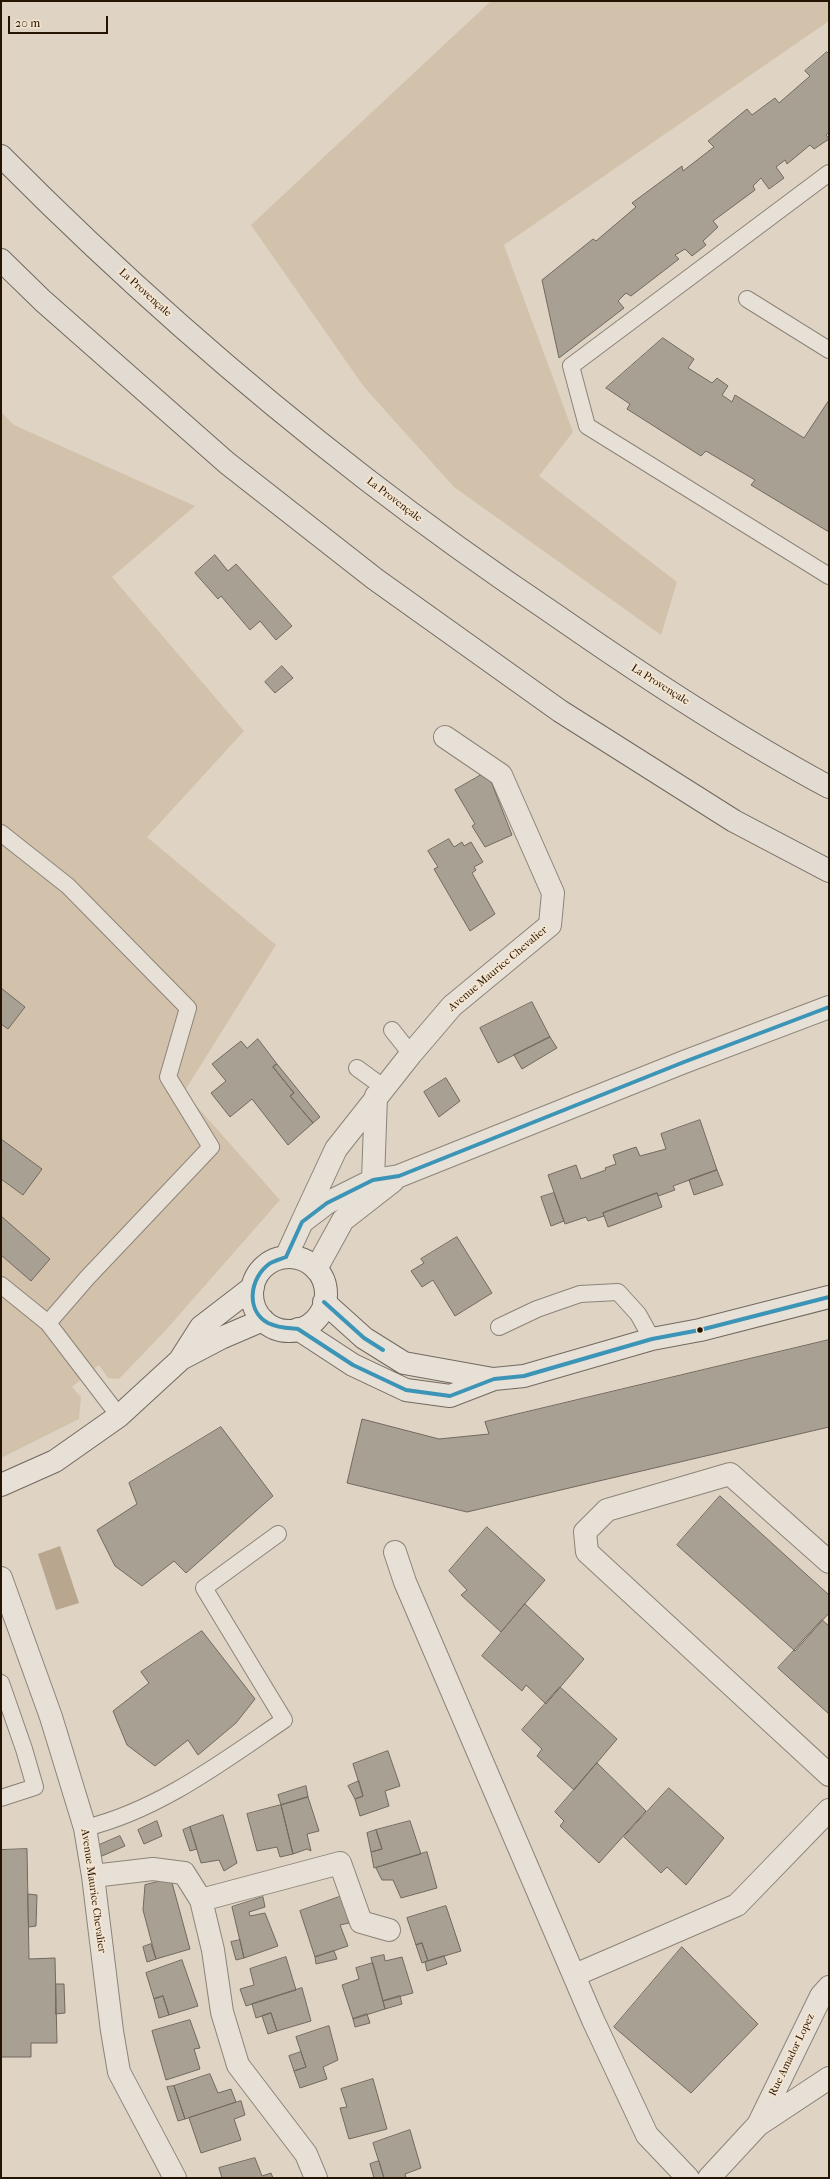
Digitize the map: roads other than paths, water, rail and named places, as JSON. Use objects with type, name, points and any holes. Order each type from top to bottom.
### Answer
[{"type":"highway","name":"La Provençale","points":[[1,156],[50,205],[149,298],[244,379],[366,479],[478,562],[612,655],[778,760],[829,787]]},
{"type":"highway","points":[[1,260],[43,301],[227,463],[375,579],[560,711],[734,821],[829,871]]},
{"type":"street","name":"Avenue Maurice Chevalier","points":[[286,1257],[336,1149],[379,1092],[452,1006],[550,925],[553,893],[500,775],[445,737]]},
{"type":"street","name":"Avenue Maurice Chevalier","points":[[302,1222],[328,1203],[373,1180],[399,1176],[684,1062],[829,1007]]},
{"type":"street","points":[[373,1180],[379,1092]]},
{"type":"street","name":"Avenue Maurice Chevalier","points":[[316,1269],[343,1220],[399,1176]]},
{"type":"street","points":[[286,1257],[302,1260],[316,1269],[322,1279],[325,1290],[324,1302],[321,1311],[315,1319],[298,1329],[286,1330],[273,1327],[263,1320],[256,1310],[252,1299],[253,1287],[257,1275],[264,1266],[275,1260],[286,1257]]},
{"type":"street","points":[[180,1360],[201,1327],[253,1287]]},
{"type":"street","points":[[298,1329],[353,1365],[406,1390],[450,1396],[494,1379],[524,1376],[652,1338],[700,1330],[829,1297]]},
{"type":"street","points":[[324,1302],[364,1338],[404,1363],[494,1379]]},
{"type":"street","points":[[1,1486],[55,1461],[119,1416],[180,1360],[221,1338],[263,1320]]},
{"type":"street","points":[[829,1562],[730,1474],[607,1510],[586,1532],[587,1552],[829,1775]]},
{"type":"street","points":[[395,1552],[405,1582],[575,1975],[593,2020],[647,2135],[688,2178]]},
{"type":"street","name":"Avenue Maurice Chevalier","points":[[2,1586],[51,1717],[85,1828],[93,1876],[112,2031],[119,2072],[175,2178]]},
{"type":"street","points":[[575,1975],[737,1905],[829,1810]]},
{"type":"street","points":[[201,1900],[340,1863],[360,1922],[389,1930]]},
{"type":"street","points":[[93,1876],[153,1869],[184,1873],[201,1900],[212,1950],[222,2012],[238,2065],[306,2154],[316,2178]]},
{"type":"street","name":"Rue Amador Lopez","points":[[758,2125],[821,1996],[829,1988]]},
{"type":"street","name":"Rue Amador Lopez","points":[[709,2178],[758,2125],[829,2078]]},
{"type":"lane","points":[[829,173],[571,366],[587,426],[829,576]]},
{"type":"lane","points":[[747,299],[829,350]]},
{"type":"lane","points":[[1,833],[68,886],[188,1008],[168,1077],[211,1147],[87,1278],[48,1323]]},
{"type":"lane","points":[[392,1030],[411,1054]]},
{"type":"lane","points":[[357,1068],[379,1092]]},
{"type":"lane","points":[[1,1285],[48,1323],[119,1416]]},
{"type":"lane","points":[[499,1327],[537,1309],[580,1294],[618,1292],[638,1314],[652,1338]]},
{"type":"lane","points":[[85,1828],[110,1822],[185,1787],[284,1720],[204,1588],[278,1534]]},
{"type":"lane","points":[[1,1683],[24,1749],[35,1787],[1,1798]]}]
